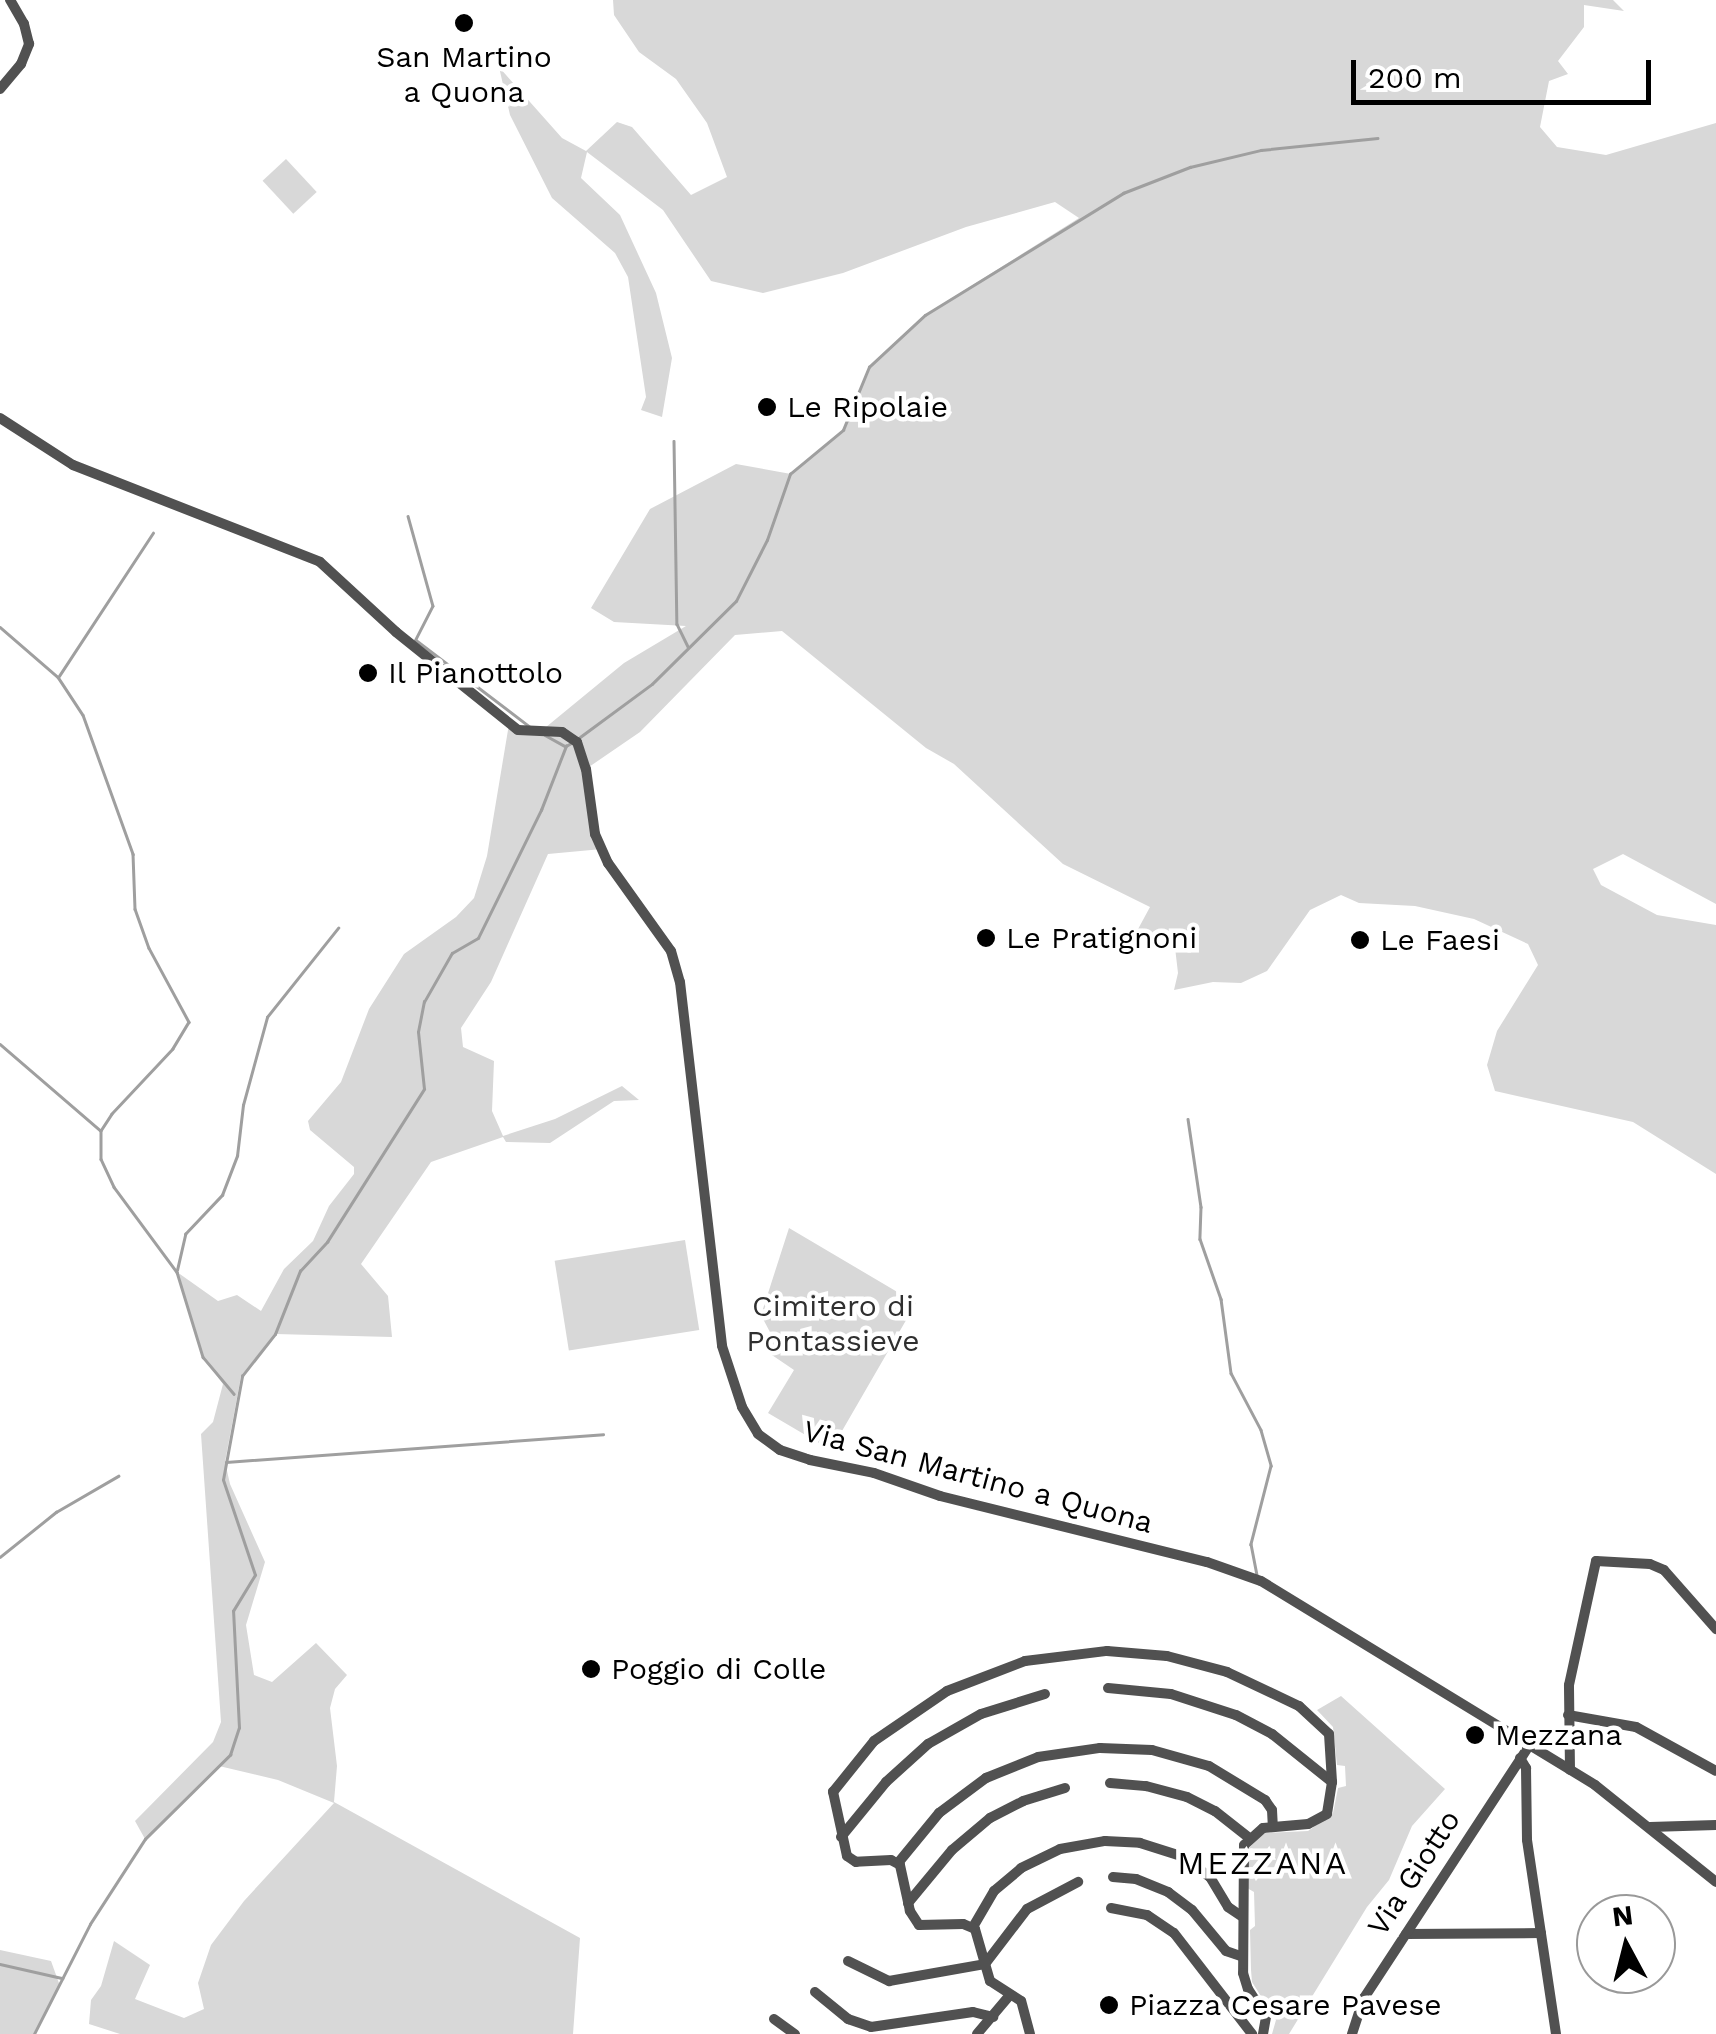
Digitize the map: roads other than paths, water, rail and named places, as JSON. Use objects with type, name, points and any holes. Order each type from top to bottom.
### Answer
[{"type":"street","points":[[0,88],[21,64],[28,44],[24,24],[10,0]]},
{"type":"street","name":"Via San Martino a Quona","points":[[0,418],[74,465],[320,562],[396,632],[518,730],[562,732],[577,742],[595,834],[608,863],[671,951],[680,982],[722,1346],[742,1406],[758,1434],[780,1450],[810,1460],[874,1473],[940,1496],[1207,1562],[1262,1581],[1527,1756],[1570,1770],[1650,1827],[1716,1882]]},
{"type":"street","points":[[1570,1770],[1568,1715],[1596,1561],[1650,1564],[1664,1570],[1716,1629]]},
{"type":"street","points":[[898,1863],[856,1862],[846,1853],[833,1795],[837,1782],[900,1720],[988,1672],[1073,1653],[1132,1652],[1186,1660],[1282,1697],[1328,1731],[1332,1782],[1330,1806],[1324,1816],[1308,1824],[1272,1826],[1248,1837],[1244,1848],[1243,1957],[1246,1986],[1266,2016],[1263,2034]]},
{"type":"street","points":[[1108,1688],[1171,1694],[1236,1715],[1272,1734],[1332,1782]]},
{"type":"street","points":[[840,1831],[886,1782],[935,1739],[993,1709],[1045,1694]]},
{"type":"street","points":[[1568,1715],[1636,1727],[1716,1771]]},
{"type":"street","points":[[898,1863],[930,1822],[972,1787],[1020,1763],[1100,1748],[1159,1751],[1216,1769],[1267,1802],[1272,1826]]},
{"type":"street","points":[[1527,1756],[1527,1840],[1556,2034]]},
{"type":"street","name":"Via Giotto","points":[[1352,2034],[1364,1998],[1527,1756]]},
{"type":"street","points":[[1110,1783],[1146,1786],[1187,1797],[1215,1811],[1248,1837]]},
{"type":"street","points":[[908,1903],[952,1850],[990,1818],[1023,1800],[1065,1788]]},
{"type":"street","points":[[1650,1827],[1716,1825]]},
{"type":"street","points":[[1030,2034],[1022,2003],[993,1986],[973,1927],[994,1891],[1017,1871],[1055,1851],[1094,1842],[1140,1843],[1181,1856],[1205,1871],[1228,1907],[1242,1917]]},
{"type":"street","points":[[898,1863],[914,1920],[922,1926],[973,1927]]},
{"type":"street","points":[[1112,1877],[1148,1883],[1175,1896],[1226,1951],[1243,1957]]},
{"type":"street","points":[[848,1961],[889,1981],[985,1964],[1027,1909],[1078,1882]]},
{"type":"street","points":[[1110,1908],[1147,1914],[1174,1933],[1252,2034]]},
{"type":"street","points":[[1406,1934],[1541,1933]]},
{"type":"street","points":[[816,1992],[848,2019],[871,2027],[973,2012],[993,2017]]},
{"type":"street","points":[[977,2034],[1010,1995]]},
{"type":"street","points":[[774,2019],[795,2034]]},
{"type":"waterway","points":[[580,737],[652,684],[736,601],[767,540],[790,474],[843,430],[869,367],[925,315],[1123,193],[1190,167],[1261,150],[1377,138]]},
{"type":"waterway","points":[[674,441],[677,624],[688,647]]},
{"type":"waterway","points":[[408,516],[433,606],[416,640],[530,727]]},
{"type":"waterway","points":[[59,676],[153,533]]},
{"type":"waterway","points":[[0,627],[58,677],[83,715],[133,854],[135,909],[149,948],[189,1022],[173,1049],[101,1131],[101,1159],[114,1187],[177,1272],[203,1357],[234,1394]]},
{"type":"waterway","points":[[545,735],[565,746]]},
{"type":"waterway","points":[[34,2034],[90,1924],[145,1839],[230,1755],[239,1728],[233,1611],[255,1575],[223,1480],[242,1376],[275,1334],[300,1271],[327,1242],[424,1089],[418,1032],[424,1002],[452,953],[478,938],[541,810],[566,746],[573,742]]},
{"type":"waterway","points":[[177,1270],[185,1234],[222,1195],[237,1156],[243,1105],[267,1017],[338,928]]},
{"type":"waterway","points":[[0,1044],[100,1130]]},
{"type":"waterway","points":[[1188,1119],[1201,1207],[1200,1239],[1221,1299],[1231,1373],[1261,1430],[1271,1466],[1251,1544],[1257,1575]]},
{"type":"waterway","points":[[226,1462],[603,1434]]},
{"type":"waterway","points":[[0,1557],[56,1512],[118,1476]]},
{"type":"waterway","points":[[0,1964],[62,1978]]},
{"type":"place","name":"San Martino a Quona","points":[[464,23]]},
{"type":"place","name":"Le Ripolaie","points":[[767,407]]},
{"type":"place","name":"Il Pianottolo","points":[[368,673]]},
{"type":"place","name":"Le Pratignoni","points":[[986,938]]},
{"type":"place","name":"Le Faesi","points":[[1360,940]]},
{"type":"place","name":"Poggio di Colle","points":[[591,1669]]},
{"type":"place","name":"Mezzana","points":[[1475,1735]]},
{"type":"place","name":"Piazza Cesare Pavese","points":[[1109,2005]]},
{"type":"district","name":"MEZZANA","points":[[1263,1863]]},
{"type":"park label","name":"Cimitero di Pontassieve","points":[[833,1323]]}]
